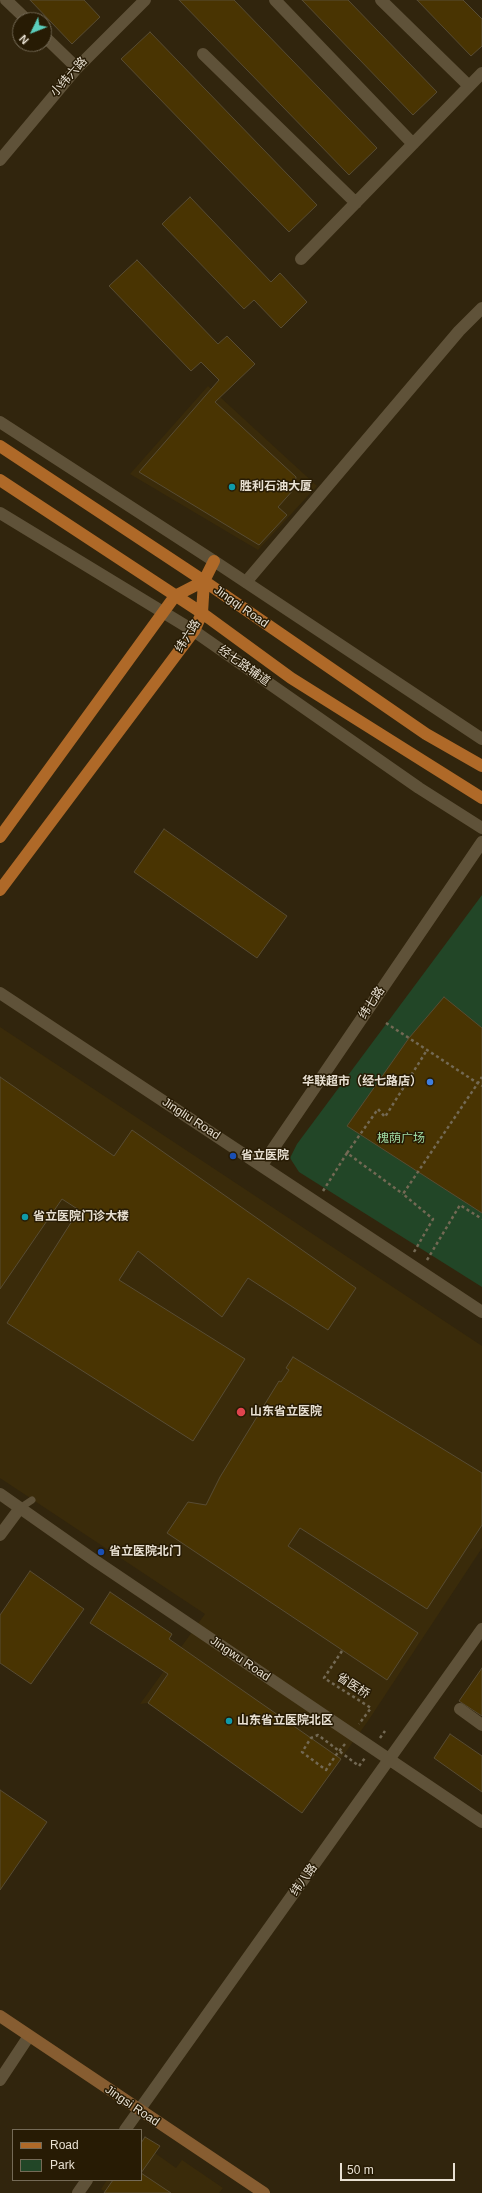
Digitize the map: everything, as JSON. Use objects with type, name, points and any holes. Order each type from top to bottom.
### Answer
[{"type":"main road","name":"Jingqi Road","points":[[0,446],[204,581],[426,734],[482,766]]},
{"type":"main road","points":[[0,480],[202,613],[291,678],[482,798]]},
{"type":"main road","points":[[0,837],[175,596],[204,581],[214,561]]},
{"type":"main road","name":"纬六路","points":[[0,890],[194,631],[202,613],[204,581]]},
{"type":"main road","name":"Jingsi Road","points":[[0,2016],[139,2111],[264,2193]]},
{"type":"street","points":[[6,0],[19,12]]},
{"type":"street","name":"小纬六路","points":[[0,160],[77,68],[145,0]]},
{"type":"street","points":[[275,0],[412,144]]},
{"type":"street","points":[[381,0],[469,86]]},
{"type":"street","points":[[52,44],[77,68]]},
{"type":"street","points":[[203,54],[356,203]]},
{"type":"street","points":[[302,259],[482,73]]},
{"type":"street","points":[[246,582],[459,331],[482,308]]},
{"type":"street","points":[[0,422],[246,582],[482,740]]},
{"type":"street","name":"经七路辅道","points":[[0,513],[194,631],[419,788],[482,828]]},
{"type":"street","name":"纬七路","points":[[262,1165],[482,842]]},
{"type":"street","name":"Jingliu Road","points":[[0,993],[482,1312]]},
{"type":"street","name":"Jingwu Road","points":[[0,1494],[94,1560],[482,1822]]},
{"type":"street","points":[[0,1535],[20,1508]]},
{"type":"street","name":"纬八路","points":[[126,2129],[390,1761],[482,1629]]},
{"type":"street","points":[[460,1709],[482,1725]]},
{"type":"street","points":[[0,2080],[29,2036]]},
{"type":"street","points":[[78,2193],[87,2181]]},
{"type":"lane","points":[[20,1508],[32,1500]]},
{"type":"path","points":[[386,1023],[482,1086]]},
{"type":"path","points":[[316,1202],[347,1153],[378,1109],[385,1117],[427,1050]]},
{"type":"path","points":[[403,1194],[482,1077]]},
{"type":"path","points":[[347,1153],[434,1219],[407,1262]]},
{"type":"path","points":[[420,1271],[460,1205],[482,1219]]},
{"type":"path","name":"省医桥","points":[[342,1651],[324,1678],[371,1708],[358,1726]]},
{"type":"path","points":[[311,1738],[302,1752],[326,1770],[349,1738]]},
{"type":"shaded area","points":[[208,386],[317,486],[258,550],[130,474]]},
{"type":"shaded area","name":"山东省立医院","points":[[0,1027],[482,1346],[482,1548],[368,1721],[302,1813],[148,1703],[140,1704],[205,1614],[0,1478]]},
{"type":"shaded area","points":[[155,2153],[176,2168],[182,2160],[223,2188],[219,2193],[107,2193],[101,2189],[106,2181],[142,2181],[142,2168]]},
{"type":"green space","name":"槐荫广场","points":[[482,895],[482,1287],[299,1172],[290,1158],[297,1144]]},
{"type":"building","points":[[30,0],[84,0],[100,17],[72,44],[52,23],[52,12],[41,12]]},
{"type":"building","points":[[179,0],[234,0],[377,148],[349,175]]},
{"type":"building","points":[[302,0],[348,0],[437,92],[413,115]]},
{"type":"building","points":[[417,0],[463,0],[482,19],[482,46],[471,56]]},
{"type":"building","points":[[150,32],[317,205],[289,232],[121,59]]},
{"type":"building","points":[[190,197],[271,282],[280,273],[307,302],[281,328],[254,300],[244,309],[162,224]]},
{"type":"building","points":[[137,260],[218,344],[227,336],[255,364],[215,402],[296,477],[294,489],[278,507],[287,515],[259,545],[139,472],[219,380],[201,362],[191,371],[109,286]]},
{"type":"building","points":[[164,829],[287,916],[257,958],[134,872]]},
{"type":"building","name":"华联超市（经七路店）","points":[[444,997],[482,1028],[482,1213],[347,1126],[409,1038]]},
{"type":"building","points":[[0,1077],[114,1156],[132,1130],[356,1288],[328,1330],[248,1278],[222,1317],[138,1251],[119,1280],[245,1359],[193,1441],[7,1323],[79,1210],[62,1199],[0,1289]]},
{"type":"building","points":[[293,1357],[482,1473],[482,1525],[427,1609],[300,1528],[288,1546],[418,1633],[387,1680],[167,1533],[188,1502],[206,1505],[220,1477],[279,1381],[281,1382],[289,1370],[286,1368]]},
{"type":"building","points":[[30,1571],[84,1609],[31,1684],[0,1663],[0,1615]]},
{"type":"building","name":"山东省立医院北区","points":[[110,1592],[172,1634],[169,1639],[341,1759],[302,1813],[148,1703],[168,1674],[90,1623]]},
{"type":"building","points":[[482,1668],[482,1716],[459,1701]]},
{"type":"building","points":[[450,1734],[482,1756],[482,1792],[434,1758]]},
{"type":"building","points":[[0,1790],[47,1822],[0,1890]]},
{"type":"building","points":[[145,2137],[160,2146],[142,2172],[142,2142]]},
{"type":"building","points":[[142,2174],[171,2193],[104,2193],[112,2181],[142,2181]]},
{"type":"place","name":"胜利石油大厦","points":[[232,487]]},
{"type":"place","name":"华联超市（经七路店）","points":[[430,1082]]},
{"type":"place","name":"省立医院","points":[[233,1156]]},
{"type":"place","name":"省立医院门诊大楼","points":[[25,1217]]},
{"type":"place","name":"山东省立医院","points":[[241,1412]]},
{"type":"place","name":"省立医院北门","points":[[101,1552]]},
{"type":"place","name":"山东省立医院北区","points":[[229,1721]]}]
